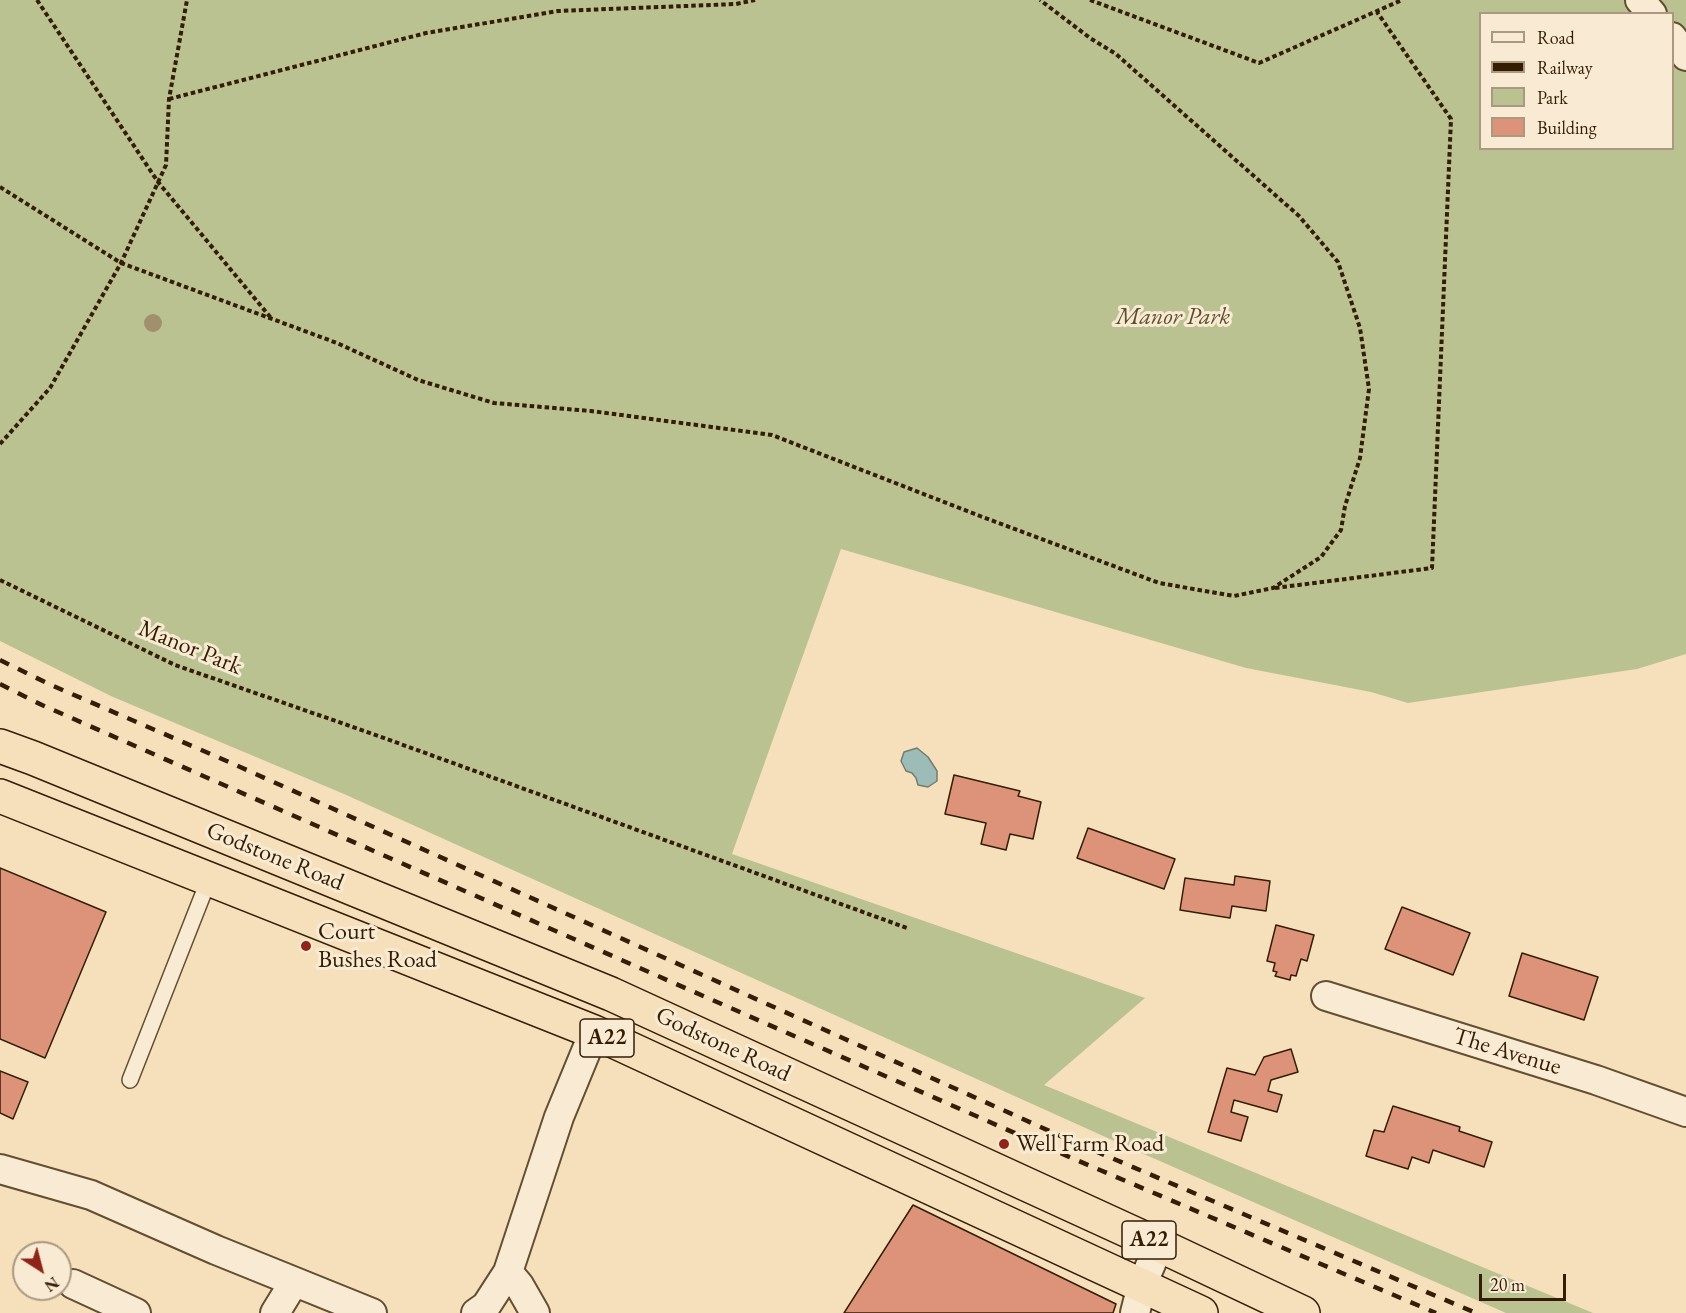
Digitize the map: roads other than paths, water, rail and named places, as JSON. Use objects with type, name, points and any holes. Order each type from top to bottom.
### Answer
[{"type":"highway","name":"Godstone Road","points":[[0,746],[611,994],[1303,1313]]},
{"type":"highway","name":"Godstone Road","points":[[0,796],[594,1032],[1138,1299],[1201,1313]]},
{"type":"highway","points":[[209,879],[227,837]]},
{"type":"street","points":[[1640,0],[1650,12]]},
{"type":"street","points":[[1674,40],[1686,56]]},
{"type":"street","name":"The Avenue","points":[[1326,996],[1596,1080],[1686,1112]]},
{"type":"street","points":[[476,1313],[486,1306],[508,1272],[559,1117],[594,1032]]},
{"type":"street","points":[[0,1169],[91,1195],[372,1313]]},
{"type":"street","points":[[1138,1299],[1159,1245]]},
{"type":"street","points":[[508,1272],[519,1285],[535,1313]]},
{"type":"street","points":[[275,1313],[294,1282]]},
{"type":"street","points":[[73,1284],[136,1313]]},
{"type":"lane","points":[[130,1080],[209,879]]},
{"type":"water","points":[[917,748],[928,757],[937,771],[937,781],[928,787],[918,785],[916,778],[912,773],[906,771],[901,761],[904,752]]},
{"type":"railway","points":[[0,660],[51,685],[229,762],[1074,1142],[1476,1313]]},
{"type":"railway","points":[[0,684],[42,705],[1067,1156],[1436,1313]]},
{"type":"place","name":"Court Bushes Road","points":[[306,946]]},
{"type":"place","name":"Well Farm Road","points":[[1004,1144]]},
{"type":"park label","name":"Manor Park","points":[[1173,317]]}]
